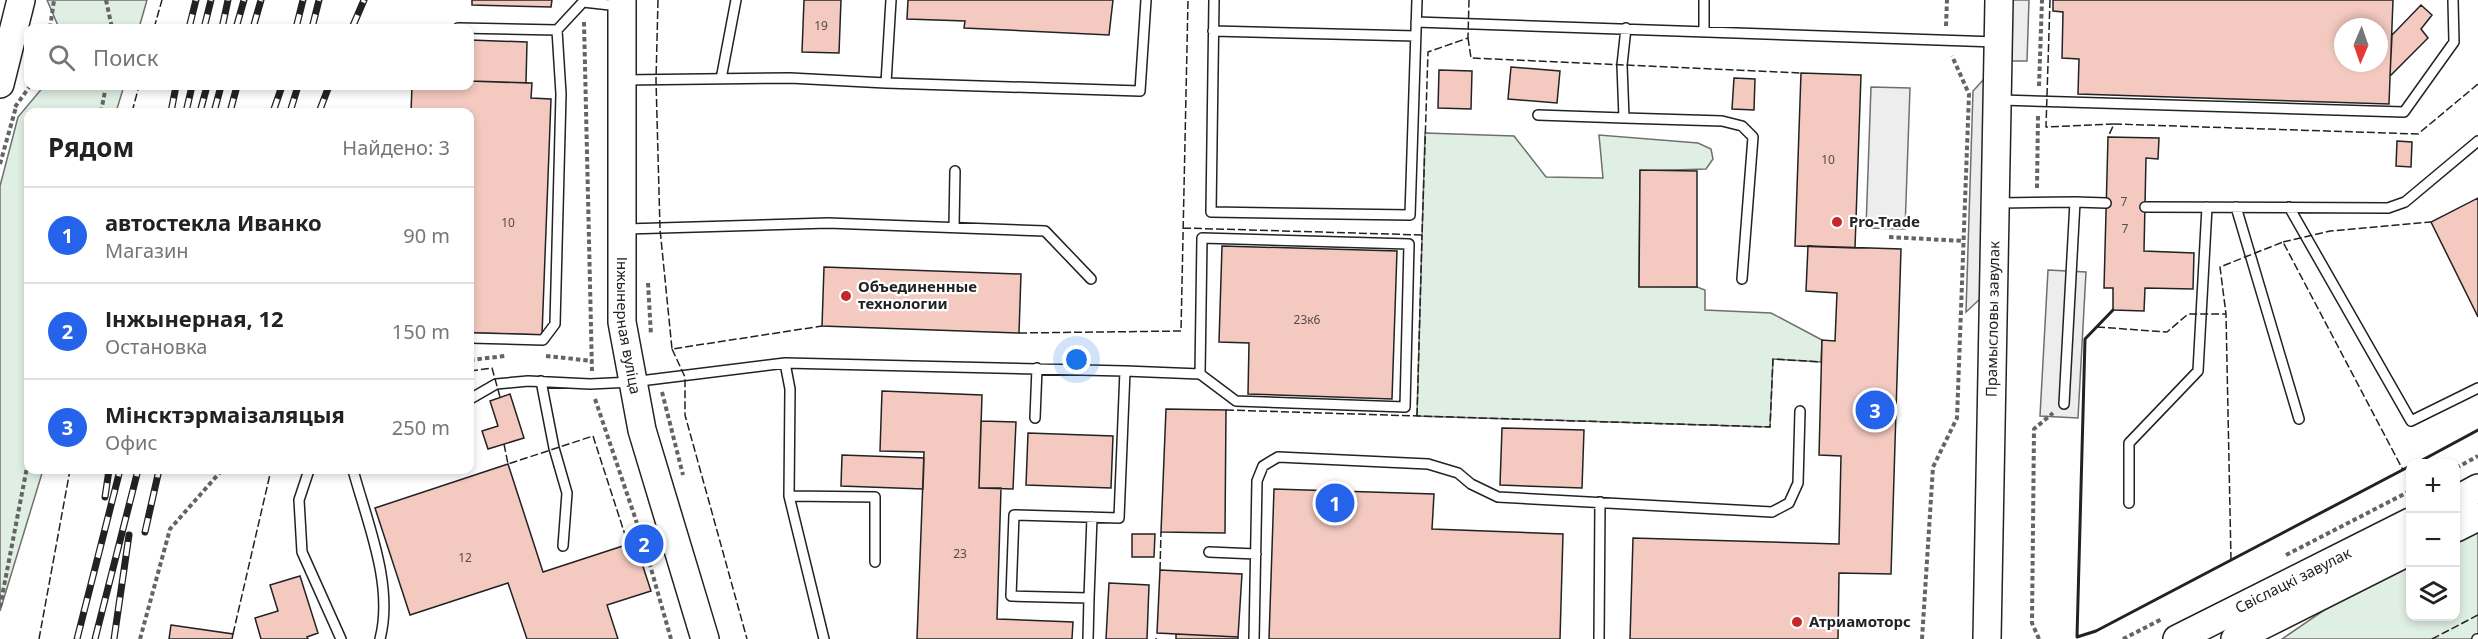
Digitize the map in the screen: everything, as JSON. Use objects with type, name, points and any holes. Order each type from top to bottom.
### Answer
[{"type":"street","points":[[0,84],[21,0]]},
{"type":"street","name":"Прамысловы завулак","points":[[1987,639],[1999,0]]},
{"type":"street","name":"Інжынерная вуліца","points":[[622,3],[620,228],[622,322],[642,430],[705,639]]},
{"type":"street","points":[[2460,498],[2478,488]]},
{"type":"street","points":[[2460,526],[2478,517]]},
{"type":"street","name":"Свіслацкі завулак","points":[[2177,639],[2406,524]]},
{"type":"street","name":"Свіслацкі завулак","points":[[2235,639],[2406,553]]},
{"type":"lane","points":[[721,79],[736,0]]},
{"type":"lane","points":[[886,83],[891,0]]},
{"type":"lane","points":[[621,81],[790,78],[1140,91],[1146,0]]},
{"type":"lane","points":[[1214,0],[1211,212],[1410,215],[1417,0]]},
{"type":"lane","points":[[1704,0],[1704,31]]},
{"type":"lane","points":[[1998,100],[2404,112],[2454,42],[2453,0]]},
{"type":"lane","points":[[474,28],[557,30],[583,3],[622,3]]},
{"type":"lane","points":[[1416,22],[1999,42]]},
{"type":"lane","points":[[1624,118],[1622,65],[1626,28]]},
{"type":"lane","points":[[474,338],[543,340],[555,324],[561,94],[557,30]]},
{"type":"lane","points":[[1213,30],[1416,36]]},
{"type":"lane","points":[[1538,115],[1722,121],[1742,126],[1754,137],[1742,279]]},
{"type":"lane","points":[[2145,207],[2388,208],[2405,202],[2478,141]]},
{"type":"lane","points":[[954,227],[955,171]]},
{"type":"lane","points":[[2064,404],[2075,202]]},
{"type":"lane","points":[[1996,203],[2106,203]]},
{"type":"lane","points":[[2129,503],[2129,443],[2198,371],[2207,207]]},
{"type":"lane","points":[[2236,207],[2299,419]]},
{"type":"lane","points":[[2289,207],[2411,421],[2478,388]]},
{"type":"lane","points":[[620,228],[828,223],[1045,231],[1091,279]]},
{"type":"lane","points":[[474,397],[496,384],[541,381],[632,382],[785,363],[1200,374],[1236,401],[1405,407],[1409,244],[1202,238],[1200,374]]},
{"type":"lane","points":[[785,363],[790,389],[789,496],[824,639]]},
{"type":"lane","points":[[1035,418],[1037,368]]},
{"type":"lane","points":[[1089,598],[1011,596],[1014,515],[1119,518],[1125,371]]},
{"type":"lane","points":[[541,381],[554,448],[567,494],[563,546]]},
{"type":"lane","points":[[1254,639],[1257,481],[1263,466],[1278,457],[1428,464],[1458,473],[1471,484],[1498,497],[1772,512],[1789,503],[1798,483],[1800,411]]},
{"type":"lane","points":[[308,474],[299,500],[302,552],[341,639]]},
{"type":"lane","points":[[354,474],[381,572],[383,626],[380,639]]},
{"type":"lane","points":[[789,496],[875,497],[875,562]]},
{"type":"lane","points":[[1599,639],[1600,502]]},
{"type":"lane","points":[[1088,639],[1092,518]]},
{"type":"lane","points":[[1209,552],[1256,554]]},
{"type":"path","points":[[51,24],[54,0]]},
{"type":"path","points":[[106,0],[111,24]]},
{"type":"path","points":[[1922,639],[1933,467],[1957,418],[1964,241],[1969,94],[1946,40],[1947,0]]},
{"type":"path","points":[[101,108],[105,90]]},
{"type":"path","points":[[0,164],[16,107]]},
{"type":"path","points":[[1889,237],[1964,241]]},
{"type":"path","points":[[648,274],[651,343]]},
{"type":"path","points":[[474,360],[513,355]]},
{"type":"path","points":[[535,355],[593,362]]},
{"type":"path","points":[[659,379],[684,479]]},
{"type":"path","points":[[2039,639],[2032,623],[2034,429],[2064,404]]},
{"type":"path","points":[[2460,466],[2478,456]]},
{"type":"path","points":[[0,607],[26,474]]},
{"type":"path","points":[[140,639],[170,529],[218,474]]},
{"type":"green space","points":[[47,0],[147,0],[140,24],[57,24]]},
{"type":"green space","points":[[41,90],[123,90],[117,108],[26,108]]},
{"type":"green space","points":[[24,110],[24,474],[42,474],[0,611],[0,186],[18,117]]},
{"type":"green space","points":[[1425,133],[1514,136],[1546,177],[1603,178],[1599,135],[1698,143],[1711,149],[1713,159],[1706,169],[1640,171],[1639,286],[1697,287],[1705,290],[1705,310],[1771,313],[1822,340],[1821,362],[1773,359],[1770,427],[1417,416]]},
{"type":"green space","points":[[2478,531],[2478,639],[2282,639],[2326,609],[2406,568],[2406,621],[2460,621],[2460,541]]},
{"type":"shaded area","points":[[2010,0],[2029,0],[2027,61],[2008,61]]},
{"type":"shaded area","points":[[1985,78],[1981,298],[1966,312],[1973,91]]},
{"type":"shaded area","points":[[1871,87],[1910,88],[1905,229],[1866,228]]},
{"type":"shaded area","points":[[2048,270],[2086,272],[2078,418],[2040,416]]},
{"type":"building","points":[[472,0],[552,0],[551,7],[472,5]]},
{"type":"building","points":[[804,0],[841,0],[839,53],[802,52]]},
{"type":"building","points":[[908,0],[1113,0],[1109,35],[964,28],[965,21],[907,19]]},
{"type":"building","points":[[2053,0],[2393,0],[2389,104],[2078,94],[2079,59],[2062,58],[2063,12],[2053,11]]},
{"type":"building","points":[[2421,5],[2432,15],[2421,29],[2428,38],[2390,76],[2392,35]]},
{"type":"building","points":[[474,40],[527,42],[526,83],[474,81]]},
{"type":"building","points":[[1511,67],[1560,71],[1557,103],[1508,99]]},
{"type":"building","points":[[1439,70],[1472,71],[1471,109],[1438,108]]},
{"type":"building","points":[[1801,73],[1861,75],[1855,248],[1795,246]]},
{"type":"building","points":[[1734,78],[1755,79],[1754,110],[1732,109]]},
{"type":"building","points":[[474,81],[532,83],[531,98],[551,99],[542,335],[474,333],[474,108],[411,108],[412,90],[474,90]]},
{"type":"building","points":[[2108,137],[2159,138],[2158,159],[2146,158],[2144,251],[2194,253],[2193,289],[2145,288],[2144,311],[2113,310],[2113,288],[2104,288]]},
{"type":"building","points":[[2397,141],[2412,142],[2411,167],[2396,166]]},
{"type":"building","points":[[1640,170],[1697,171],[1697,287],[1639,287]]},
{"type":"building","points":[[2478,198],[2478,317],[2431,222]]},
{"type":"building","points":[[1222,246],[1397,251],[1392,399],[1248,394],[1249,343],[1219,342]]},
{"type":"building","points":[[1808,246],[1901,249],[1891,574],[1839,573],[1838,639],[1630,639],[1633,538],[1839,544],[1841,456],[1819,455],[1822,340],[1835,341],[1837,293],[1806,291]]},
{"type":"building","points":[[824,267],[1021,274],[1019,333],[822,326]]},
{"type":"building","points":[[882,391],[982,395],[979,488],[1001,488],[997,619],[1073,622],[1072,639],[917,639],[924,452],[880,451]]},
{"type":"building","points":[[510,394],[524,438],[488,449],[482,431],[498,426],[490,401]]},
{"type":"building","points":[[1166,409],[1226,410],[1225,533],[1161,532]]},
{"type":"building","points":[[981,421],[1016,422],[1013,489],[979,488]]},
{"type":"building","points":[[1502,428],[1584,430],[1582,488],[1500,485]]},
{"type":"building","points":[[1028,433],[1113,436],[1111,488],[1026,485]]},
{"type":"building","points":[[842,455],[924,458],[923,489],[841,486]]},
{"type":"building","points":[[508,464],[543,572],[635,542],[651,591],[607,605],[618,639],[527,639],[508,583],[410,615],[375,508]]},
{"type":"building","points":[[1274,489],[1434,494],[1432,529],[1563,534],[1560,639],[1269,639]]},
{"type":"building","points":[[1132,534],[1155,534],[1154,557],[1132,557]]},
{"type":"building","points":[[1160,570],[1242,574],[1238,637],[1157,633]]},
{"type":"building","points":[[300,576],[318,633],[307,637],[308,639],[261,639],[255,618],[278,611],[270,585]]},
{"type":"building","points":[[1109,583],[1149,585],[1147,639],[1106,639]]},
{"type":"building","points":[[171,625],[233,634],[232,639],[169,639]]},
{"type":"building","points":[[1176,634],[1238,637],[1238,639],[1176,639]]},
{"type":"railway","points":[[190,24],[196,0]]},
{"type":"railway","points":[[205,24],[211,0]]},
{"type":"railway","points":[[223,24],[228,0]]},
{"type":"railway","points":[[237,24],[244,0]]},
{"type":"railway","points":[[254,24],[261,0]]},
{"type":"railway","points":[[297,24],[303,0]]},
{"type":"railway","points":[[313,24],[319,0]]},
{"type":"railway","points":[[354,24],[364,0]]},
{"type":"railway","points":[[172,108],[175,90]]},
{"type":"railway","points":[[187,108],[191,90]]},
{"type":"railway","points":[[201,108],[206,90]]},
{"type":"railway","points":[[215,108],[220,90]]},
{"type":"railway","points":[[231,108],[236,90]]},
{"type":"railway","points":[[274,108],[281,90]]},
{"type":"railway","points":[[291,108],[297,90]]},
{"type":"railway","points":[[321,108],[327,90]]},
{"type":"railway","points":[[105,497],[108,474]]},
{"type":"railway","points":[[77,639],[119,474]]},
{"type":"railway","points":[[95,639],[137,474]]},
{"type":"railway","points":[[145,532],[158,474]]},
{"type":"railway","points":[[114,639],[129,535]]},
{"type":"fence","points":[[155,24],[162,0]]},
{"type":"fence","points":[[658,0],[656,80],[660,229],[672,349],[822,326]]},
{"type":"fence","points":[[1019,333],[1181,331],[1188,0]]},
{"type":"fence","points":[[1183,228],[1422,235],[1428,52],[1468,38],[1469,0]]},
{"type":"fence","points":[[2050,0],[2046,127],[2114,124],[2108,137]]},
{"type":"fence","points":[[1468,38],[1471,58],[1801,73]]},
{"type":"fence","points":[[2114,124],[2418,134],[2478,84]]},
{"type":"fence","points":[[133,108],[138,90]]},
{"type":"fence","points":[[2283,242],[2330,231],[2431,222]]},
{"type":"fence","points":[[1417,416],[1422,235]]},
{"type":"fence","points":[[2231,560],[2226,314],[2220,267],[2283,242],[2403,470]]},
{"type":"fence","points":[[2097,327],[2167,332],[2188,314],[2226,314]]},
{"type":"fence","points":[[672,349],[685,377],[685,415],[747,639]]},
{"type":"fence","points":[[1226,410],[1770,427],[1773,359],[1821,362]]},
{"type":"fence","points":[[474,370],[492,368],[500,397]]},
{"type":"fence","points":[[504,444],[508,464],[593,436],[628,544]]},
{"type":"fence","points":[[39,639],[69,474]]},
{"type":"fence","points":[[233,634],[270,474]]},
{"type":"fence","points":[[1160,570],[1161,532]]},
{"type":"fence","points":[[2432,639],[2478,615]]},
{"type":"wall","points":[[2113,310],[2085,339],[2077,637],[2096,631],[2406,468]]},
{"type":"wall","points":[[2424,459],[2478,430]]},
{"type":"place","name":"Pro-Trade","points":[[1837,222]]},
{"type":"place","name":"Объединенные технологии","points":[[846,296]]},
{"type":"place","name":"Мінсктэрмаізаляцыя","points":[[1875,410]]},
{"type":"place","name":"автостекла Иванко","points":[[1335,503]]},
{"type":"place","name":"Інжынерная, 12","points":[[644,544]]},
{"type":"place","name":"Атриамоторс","points":[[1797,622]]}]
